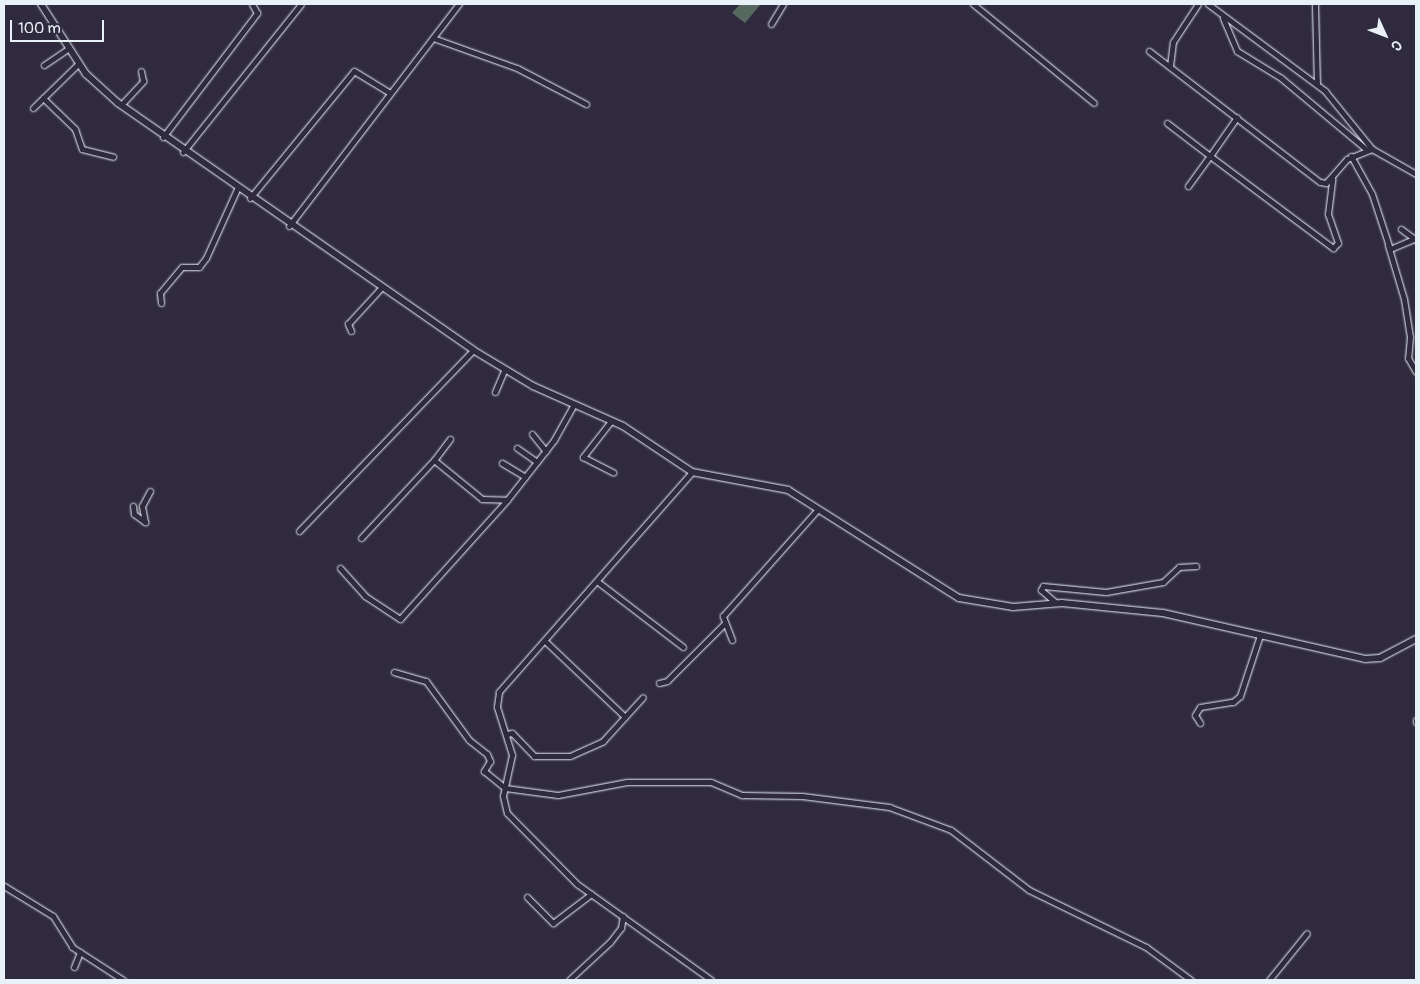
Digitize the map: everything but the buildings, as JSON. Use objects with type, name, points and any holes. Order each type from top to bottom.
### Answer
[{"type":"street","points":[[41,4],[78,64],[121,106],[289,226],[473,350],[505,369],[611,421],[692,472],[780,487],[959,598],[1013,607],[1056,603],[1164,614],[1373,659],[1416,639]]},
{"type":"street","points":[[163,137],[257,13],[252,4]]},
{"type":"street","points":[[183,152],[302,4]]},
{"type":"street","points":[[289,226],[459,4]]},
{"type":"street","points":[[771,24],[783,4]]},
{"type":"street","points":[[973,4],[1094,104]]},
{"type":"street","points":[[1170,67],[1167,60],[1173,42],[1198,4]]},
{"type":"street","points":[[1208,4],[1222,18],[1316,84],[1369,150]]},
{"type":"street","points":[[1315,4],[1316,84]]},
{"type":"street","points":[[1222,18],[1237,51],[1281,78],[1369,150],[1416,174]]},
{"type":"street","points":[[433,38],[517,68],[586,104]]},
{"type":"street","points":[[44,66],[68,49]]},
{"type":"street","points":[[1149,51],[1320,182],[1326,183],[1351,156],[1369,150]]},
{"type":"street","points":[[33,108],[78,64]]},
{"type":"street","points":[[121,106],[143,81],[141,70]]},
{"type":"street","points":[[250,198],[354,71],[390,93]]},
{"type":"street","points":[[43,98],[75,129],[82,149],[113,157]]},
{"type":"street","points":[[1188,186],[1237,118]]},
{"type":"street","points":[[1167,123],[1333,248],[1338,243],[1328,214],[1333,175]]},
{"type":"street","points":[[1351,156],[1372,194],[1404,299],[1410,337],[1408,358],[1416,372]]},
{"type":"street","points":[[161,303],[160,293],[182,268],[199,267],[206,258],[237,189]]},
{"type":"street","points":[[1388,246],[1396,249],[1415,240],[1401,229]]},
{"type":"street","points":[[351,331],[348,324],[381,288]]},
{"type":"street","points":[[299,531],[473,350]]},
{"type":"street","points":[[495,392],[505,369]]},
{"type":"street","points":[[340,568],[365,596],[400,620],[507,500],[546,451],[574,404]]},
{"type":"street","points":[[611,421],[583,457],[613,472]]},
{"type":"street","points":[[532,434],[546,451]]},
{"type":"street","points":[[361,538],[434,460],[450,439]]},
{"type":"street","points":[[517,448],[537,462]]},
{"type":"street","points":[[434,460],[482,499],[507,500]]},
{"type":"street","points":[[502,462],[525,477]]},
{"type":"street","points":[[692,472],[598,582],[499,692],[497,706],[512,755],[505,788],[507,813],[591,894],[711,980]]},
{"type":"street","points":[[133,506],[134,514],[146,522],[142,506],[150,491]]},
{"type":"street","points":[[658,683],[667,681],[724,624],[727,611],[818,509]]},
{"type":"street","points":[[1056,603],[1041,590],[1043,586],[1106,592],[1163,582],[1180,567],[1196,566]]},
{"type":"street","points":[[598,582],[683,646]]},
{"type":"street","points":[[724,624],[732,640]]},
{"type":"street","points":[[1200,723],[1195,715],[1200,708],[1233,702],[1240,696],[1260,635]]},
{"type":"street","points":[[545,641],[625,717]]},
{"type":"street","points":[[394,672],[426,681],[469,740],[488,754],[490,761],[484,771],[505,788],[558,795],[627,782],[711,782],[742,795],[802,796],[889,807],[951,830],[1029,890],[1146,947],[1191,980]]},
{"type":"street","points":[[507,734],[512,733],[534,756],[570,756],[603,741],[643,697]]},
{"type":"street","points":[[4,886],[58,920],[72,947],[123,980]]},
{"type":"street","points":[[527,897],[553,923],[591,894]]},
{"type":"street","points":[[569,980],[610,942],[621,928],[623,916]]},
{"type":"street","points":[[1269,980],[1307,933]]},
{"type":"street","points":[[74,967],[80,952]]},
{"type":"green space","points":[[740,4],[761,4],[745,23],[732,13]]}]
